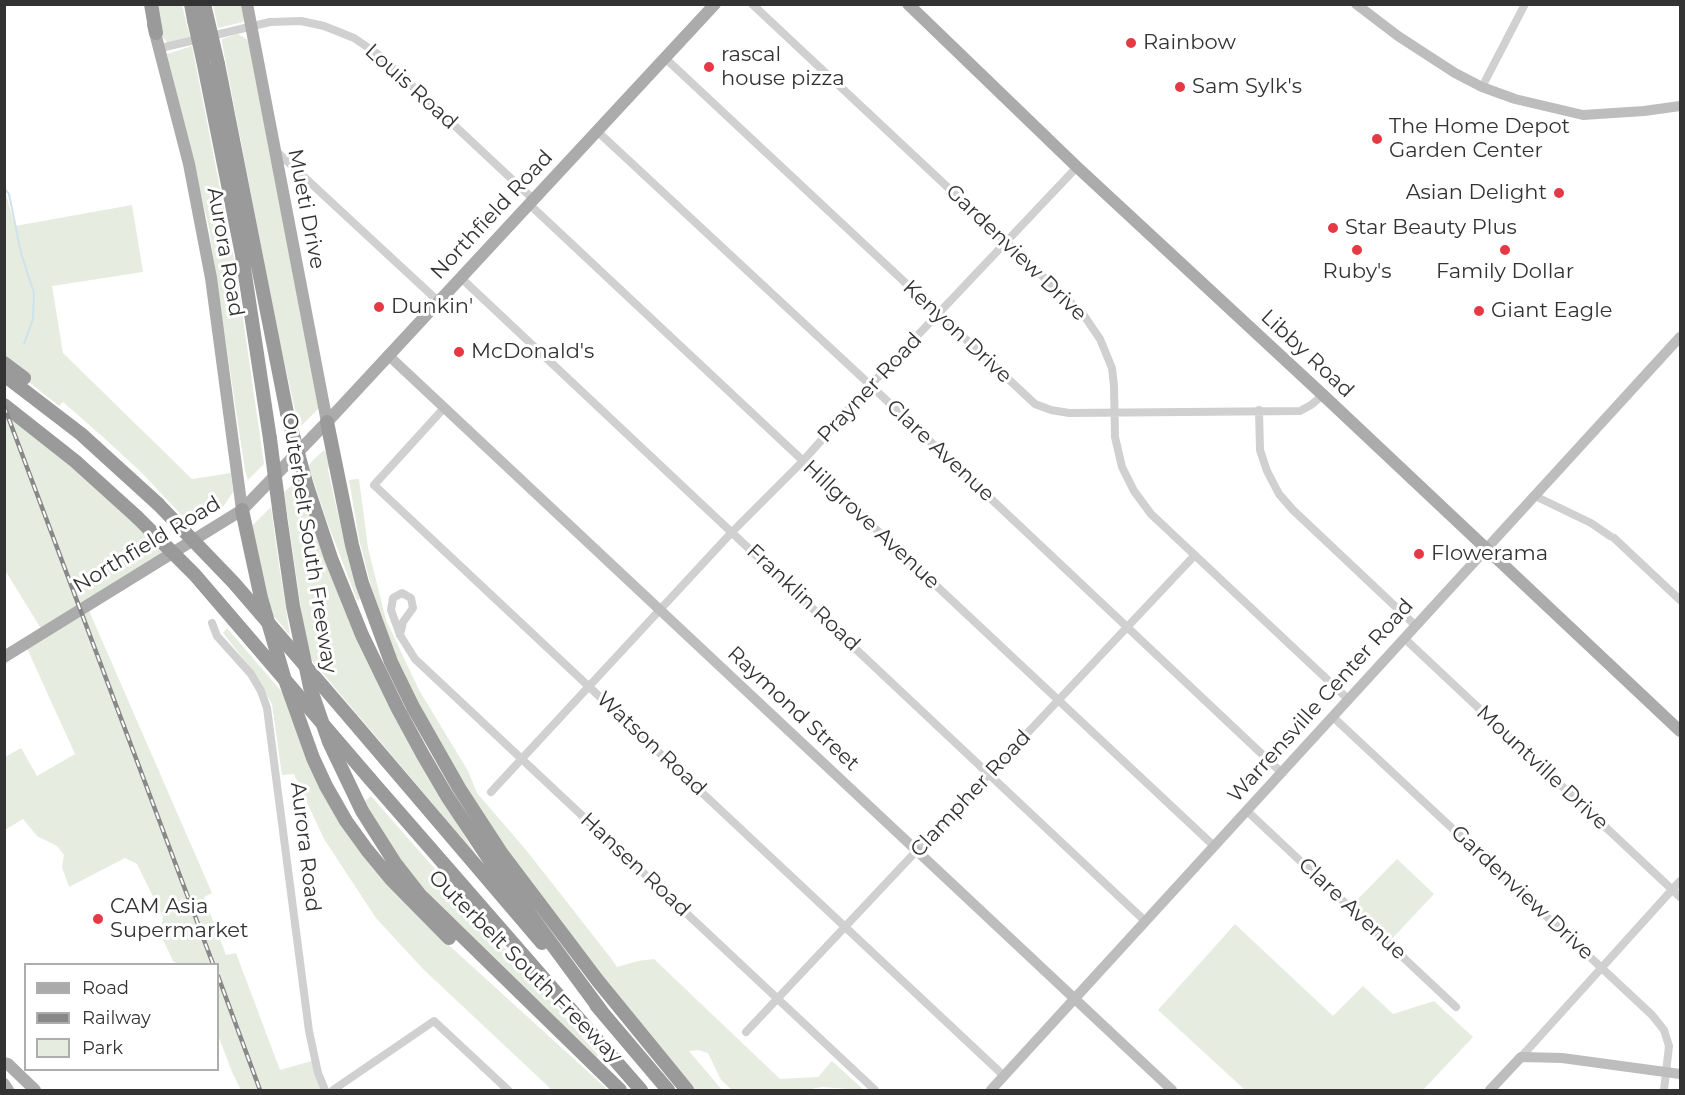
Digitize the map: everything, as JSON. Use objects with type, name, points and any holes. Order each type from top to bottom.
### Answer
[{"type":"highway","points":[[151,4],[156,33]]},
{"type":"highway","name":"Outerbelt South Freeway","points":[[190,4],[240,245],[293,606],[306,669],[323,726],[343,775],[372,829],[407,879],[435,910],[620,1090]]},
{"type":"highway","name":"Outerbelt South Freeway","points":[[205,6],[287,414],[307,486],[358,627],[393,701],[474,838],[602,1012]]},
{"type":"highway","points":[[4,363],[59,406],[81,434]]},
{"type":"highway","points":[[4,375],[81,434]]},
{"type":"highway","name":"Outerbelt South Freeway","points":[[4,405],[61,449],[137,517],[210,592],[641,1090]]},
{"type":"highway","points":[[327,422],[362,583],[391,662],[413,707],[459,788],[502,854],[598,981],[687,1090]]},
{"type":"highway","name":"Outerbelt South Freeway","points":[[81,434],[158,504],[234,583],[668,1090]]},
{"type":"highway","points":[[242,510],[261,598],[284,677],[312,758],[326,786],[351,828],[391,879],[452,941],[500,974]]},
{"type":"main road","name":"Aurora Road","points":[[146,4],[161,48],[189,165],[211,278],[242,510]]},
{"type":"main road","name":"Mueti Drive","points":[[247,4],[327,422]]},
{"type":"main road","name":"Northfield Road","points":[[4,657],[242,510],[327,422],[715,4]]},
{"type":"main road","name":"Libby Road","points":[[908,4],[1077,167],[1680,731]]},
{"type":"main road","points":[[4,1063],[8,1064],[34,1090]]},
{"type":"main road","points":[[4,1084],[9,1090]]},
{"type":"street","name":"Gardenview Drive","points":[[752,4],[1070,301],[1093,326],[1112,368],[1118,453],[1134,492],[1151,514],[1349,700]]},
{"type":"street","points":[[1356,4],[1447,68],[1482,87],[1515,99],[1583,115],[1651,111],[1680,106]]},
{"type":"street","points":[[1482,87],[1525,4]]},
{"type":"street","name":"Louis Road","points":[[161,48],[270,22],[301,21],[324,26],[354,38],[379,55],[531,202]]},
{"type":"street","name":"Kenyon Drive","points":[[665,58],[1035,404],[1069,413],[1300,411],[1323,395]]},
{"type":"street","name":"Clare Avenue","points":[[597,131],[871,385],[1282,773]]},
{"type":"street","points":[[275,150],[438,301]]},
{"type":"street","name":"Prayner Road","points":[[491,792],[732,532],[803,461],[871,385],[1077,167]]},
{"type":"street","name":"Hillgrove Avenue","points":[[531,202],[803,461],[1214,846]]},
{"type":"street","name":"Franklin Road","points":[[460,277],[1145,921]]},
{"type":"street","name":"Warrensville Center Road","points":[[991,1090],[1680,337]]},
{"type":"street","name":"Raymond Street","points":[[387,356],[1172,1090]]},
{"type":"street","name":"Watson Road","points":[[444,408],[374,485],[846,925],[1004,1076]]},
{"type":"street","points":[[1259,410],[1260,450],[1267,471],[1279,494],[1293,510],[1416,626]]},
{"type":"street","points":[[1535,496],[1590,523],[1612,537],[1680,600]]},
{"type":"street","name":"Clampher Road","points":[[746,1032],[1195,555]]},
{"type":"street","name":"Hansen Road","points":[[400,635],[403,622],[413,608],[411,598],[402,593],[393,598],[391,610],[400,635],[415,658],[876,1090]]},
{"type":"street","name":"Aurora Road","points":[[212,623],[217,636],[251,674],[261,690],[267,708],[309,1031],[318,1073],[326,1090]]},
{"type":"street","name":"Mountville Drive","points":[[1404,638],[1680,897]]},
{"type":"street","name":"Gardenview Drive","points":[[1333,717],[1652,1015],[1664,1030],[1669,1046],[1664,1090]]},
{"type":"street","name":"Clare Avenue","points":[[1247,811],[1456,1007]]},
{"type":"street","points":[[1490,1090],[1680,881]]},
{"type":"street","points":[[333,1090],[434,1021],[508,1090]]},
{"type":"street","points":[[1521,1057],[1562,1058],[1680,1074]]},
{"type":"green space","points":[[153,5],[182,5],[190,37],[167,42],[163,38]]},
{"type":"green space","points":[[213,5],[243,5],[245,16],[243,22],[218,28]]},
{"type":"green space","points":[[238,34],[248,40],[319,408],[299,428],[278,334],[222,43],[222,39]]},
{"type":"green space","points":[[192,46],[236,269],[264,464],[248,480],[209,228],[167,54]]},
{"type":"green space","points":[[4,188],[15,226],[132,205],[143,272],[52,286],[63,353],[192,479],[231,473],[233,492],[221,510],[217,508],[191,525],[141,472],[63,402],[59,406],[5,363]]},
{"type":"green space","points":[[5,405],[176,551],[87,606],[212,893],[204,897],[226,955],[236,953],[280,1070],[315,1060],[325,1090],[241,1090],[219,1038],[219,963],[176,963],[173,961],[160,933],[163,917],[137,864],[125,858],[69,887],[62,867],[64,855],[57,846],[37,836],[23,819],[5,830],[5,757],[21,748],[37,776],[75,754],[25,644],[43,632],[5,570]]},
{"type":"green space","points":[[324,450],[330,459],[328,470],[360,599],[357,600],[309,467],[311,462]]},
{"type":"green space","points":[[359,479],[368,548],[386,620],[419,690],[468,771],[477,793],[526,850],[617,967],[654,959],[780,1079],[818,1077],[832,1061],[864,1090],[822,1087],[806,1090],[732,1090],[721,1080],[708,1053],[698,1050],[689,1051],[722,1090],[695,1090],[641,1027],[524,876],[470,796],[431,730],[395,657],[376,605],[359,539],[349,480]]},
{"type":"green space","points":[[298,480],[325,561],[391,708],[420,763],[476,855],[308,656],[284,492]]},
{"type":"green space","points":[[271,507],[290,635],[271,613],[252,526]]},
{"type":"green space","points":[[227,628],[289,700],[297,733],[309,762],[343,828],[373,868],[430,928],[608,1090],[552,1090],[423,969],[376,918],[324,839],[294,774],[282,775],[272,704],[252,670],[223,633]]},
{"type":"green space","points":[[371,796],[598,1055],[595,1059],[430,898],[401,863],[364,802]]},
{"type":"green space","points":[[1397,859],[1434,894],[1388,943],[1350,907]]},
{"type":"green space","points":[[1235,924],[1333,1016],[1363,986],[1393,1014],[1434,1001],[1473,1037],[1423,1090],[1245,1090],[1158,1010]]},
{"type":"waterway","points":[[4,188],[9,194],[21,253],[34,293],[33,319],[24,344]]},
{"type":"railway","points":[[4,406],[213,963]]},
{"type":"railway","points":[[219,979],[260,1090]]},
{"type":"place","name":"Rainbow","points":[[1131,43]]},
{"type":"place","name":"rascal house pizza","points":[[709,67]]},
{"type":"place","name":"Sam Sylk's","points":[[1180,87]]},
{"type":"place","name":"The Home Depot Garden Center","points":[[1377,139]]},
{"type":"place","name":"Asian Delight","points":[[1559,193]]},
{"type":"place","name":"Star Beauty Plus","points":[[1333,228]]},
{"type":"place","name":"Ruby's","points":[[1357,250]]},
{"type":"place","name":"Family Dollar","points":[[1505,250]]},
{"type":"place","name":"Dunkin'","points":[[379,307]]},
{"type":"place","name":"Giant Eagle","points":[[1479,311]]},
{"type":"place","name":"McDonald's","points":[[459,352]]},
{"type":"place","name":"Flowerama","points":[[1419,554]]},
{"type":"place","name":"CAM Asia Supermarket","points":[[98,919]]}]
